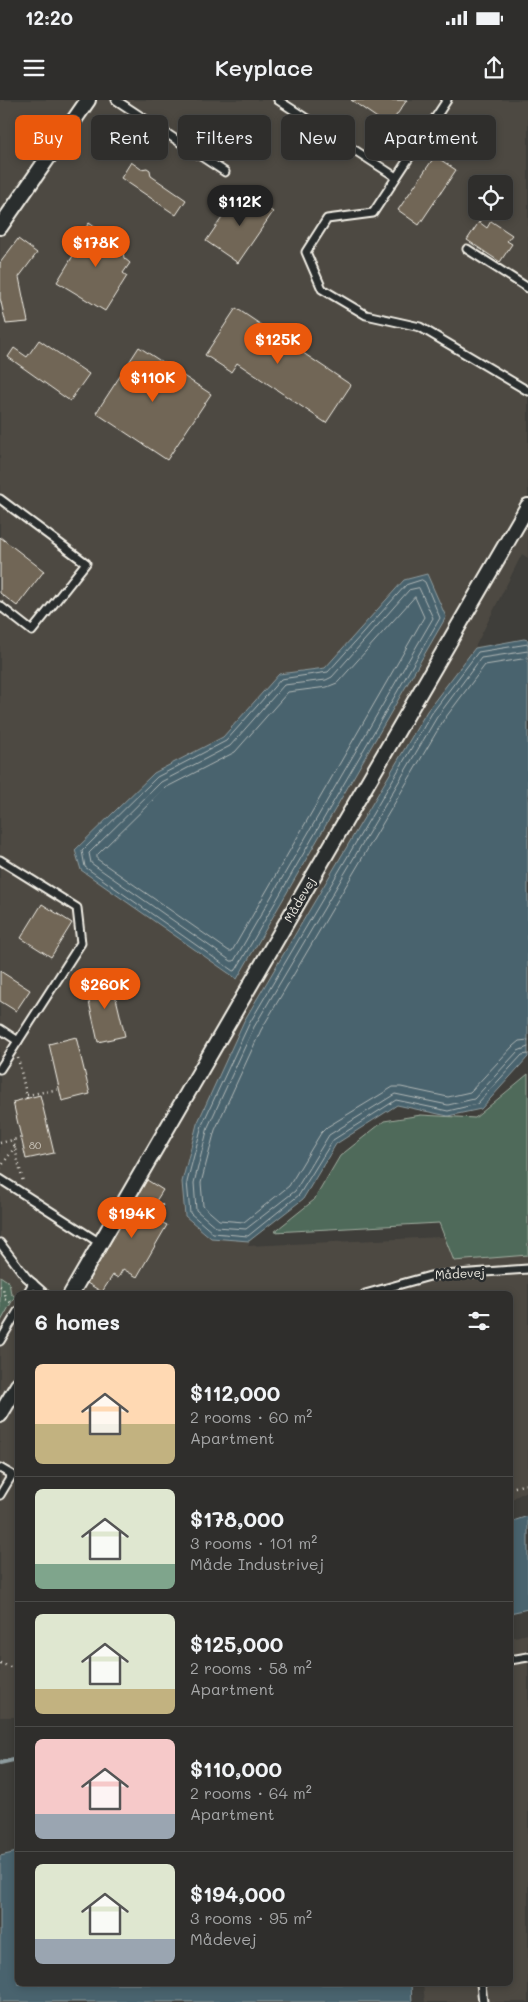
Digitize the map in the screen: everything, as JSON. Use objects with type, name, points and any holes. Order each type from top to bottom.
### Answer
[{"type":"street","points":[[0,227],[88,100]]},
{"type":"street","name":"Mådevej","points":[[73,1291],[528,506]]},
{"type":"street","points":[[0,1414],[15,1390]]},
{"type":"lane","points":[[116,100],[225,172]]},
{"type":"lane","points":[[278,100],[396,177]]},
{"type":"lane","points":[[447,100],[373,213],[328,219],[306,252],[322,289],[366,315],[420,327],[528,392]]},
{"type":"lane","points":[[467,249],[528,288]]},
{"type":"lane","points":[[0,499],[86,563],[32,631],[0,606]]},
{"type":"lane","points":[[0,860],[77,908],[81,943],[0,1069]]},
{"type":"lane","points":[[0,1029],[17,1044]]},
{"type":"lane","points":[[0,1179],[100,1243]]},
{"type":"lane","points":[[0,1243],[41,1291]]},
{"type":"lane","name":"Mådevej","points":[[376,1291],[430,1276],[511,1272],[528,1269]]},
{"type":"lane","points":[[29,1291],[33,1283]]},
{"type":"lane","points":[[0,1341],[15,1316]]},
{"type":"lane","points":[[0,1468],[12,1474],[0,1494]]},
{"type":"lane","points":[[513,1660],[528,1657]]},
{"type":"lane","points":[[481,1986],[483,2002]]},
{"type":"path","points":[[17,1044],[27,1096],[60,1089]]},
{"type":"path","points":[[0,1143],[21,1138]]},
{"type":"path","points":[[13,1140],[26,1195]]},
{"type":"path","points":[[0,1168],[15,1146]]},
{"type":"path","points":[[0,1286],[3,1288],[5,1299],[12,1303]]},
{"type":"path","points":[[513,1487],[528,1484]]},
{"type":"path","points":[[0,1663],[15,1669]]},
{"type":"shaded area","points":[[0,100],[528,100],[528,558],[522,554],[475,647],[524,639],[528,640],[528,1057],[481,1109],[448,1116],[397,1105],[336,1143],[303,1199],[250,1241],[248,1246],[528,1233],[528,1490],[513,1498],[513,1291],[15,1291],[15,1717],[0,1717]]},
{"type":"shaded area","points":[[528,1634],[528,2002],[425,2002],[423,1986],[513,1986],[513,1637]]},
{"type":"green space","points":[[528,1074],[528,1255],[454,1261],[439,1223],[274,1232],[314,1200],[340,1156],[384,1121],[421,1115],[475,1118]]},
{"type":"green space","points":[[0,1276],[9,1282],[11,1294],[15,1296],[0,1323]]},
{"type":"water","points":[[427,574],[446,617],[237,979],[81,870],[75,850],[154,773],[223,737],[279,674],[325,668],[404,580]]},
{"type":"water","points":[[524,639],[528,640],[528,1057],[481,1109],[448,1116],[397,1105],[336,1144],[303,1199],[249,1241],[211,1238],[185,1216],[182,1182],[197,1124],[244,1021],[427,711],[475,648]]},
{"type":"water","points":[[528,1516],[528,1609],[513,1612],[513,1521]]},
{"type":"water","points":[[15,1852],[15,1986],[411,1986],[412,2002],[0,2002],[0,1856]]},
{"type":"building","points":[[351,100],[407,100],[397,115],[373,115]]},
{"type":"building","points":[[432,160],[441,160],[456,170],[419,225],[398,210]]},
{"type":"building","points":[[131,162],[141,169],[147,168],[150,170],[151,176],[186,200],[176,215],[121,178]]},
{"type":"building","points":[[241,190],[273,212],[238,263],[206,241]]},
{"type":"building","points":[[491,221],[512,235],[507,241],[512,244],[500,262],[467,240],[479,222],[487,228]]},
{"type":"building","points":[[89,223],[122,246],[124,258],[130,263],[123,273],[127,276],[105,311],[57,282],[79,246],[74,244]]},
{"type":"building","points":[[18,239],[37,253],[19,277],[28,322],[6,324],[0,298],[0,263]]},
{"type":"building","points":[[236,308],[351,385],[326,423],[237,363],[231,372],[205,355]]},
{"type":"building","points":[[39,340],[89,374],[70,401],[8,357],[14,348],[27,357]]},
{"type":"building","points":[[139,347],[211,394],[167,460],[96,413]]},
{"type":"building","points":[[0,537],[44,571],[17,606],[0,593]]},
{"type":"building","points":[[42,904],[72,923],[51,957],[21,938]]},
{"type":"building","points":[[0,971],[30,990],[16,1011],[0,1001]]},
{"type":"building","points":[[111,977],[125,1036],[98,1042],[85,984]]},
{"type":"building","points":[[76,1037],[90,1094],[62,1101],[49,1044]]},
{"type":"building","points":[[40,1095],[54,1153],[26,1159],[13,1102]]},
{"type":"building","points":[[147,1180],[163,1190],[156,1201],[163,1205],[155,1219],[167,1225],[137,1277],[123,1269],[118,1278],[113,1275],[103,1291],[87,1283]]},
{"type":"waterway","points":[[0,1763],[15,1760]]}]
